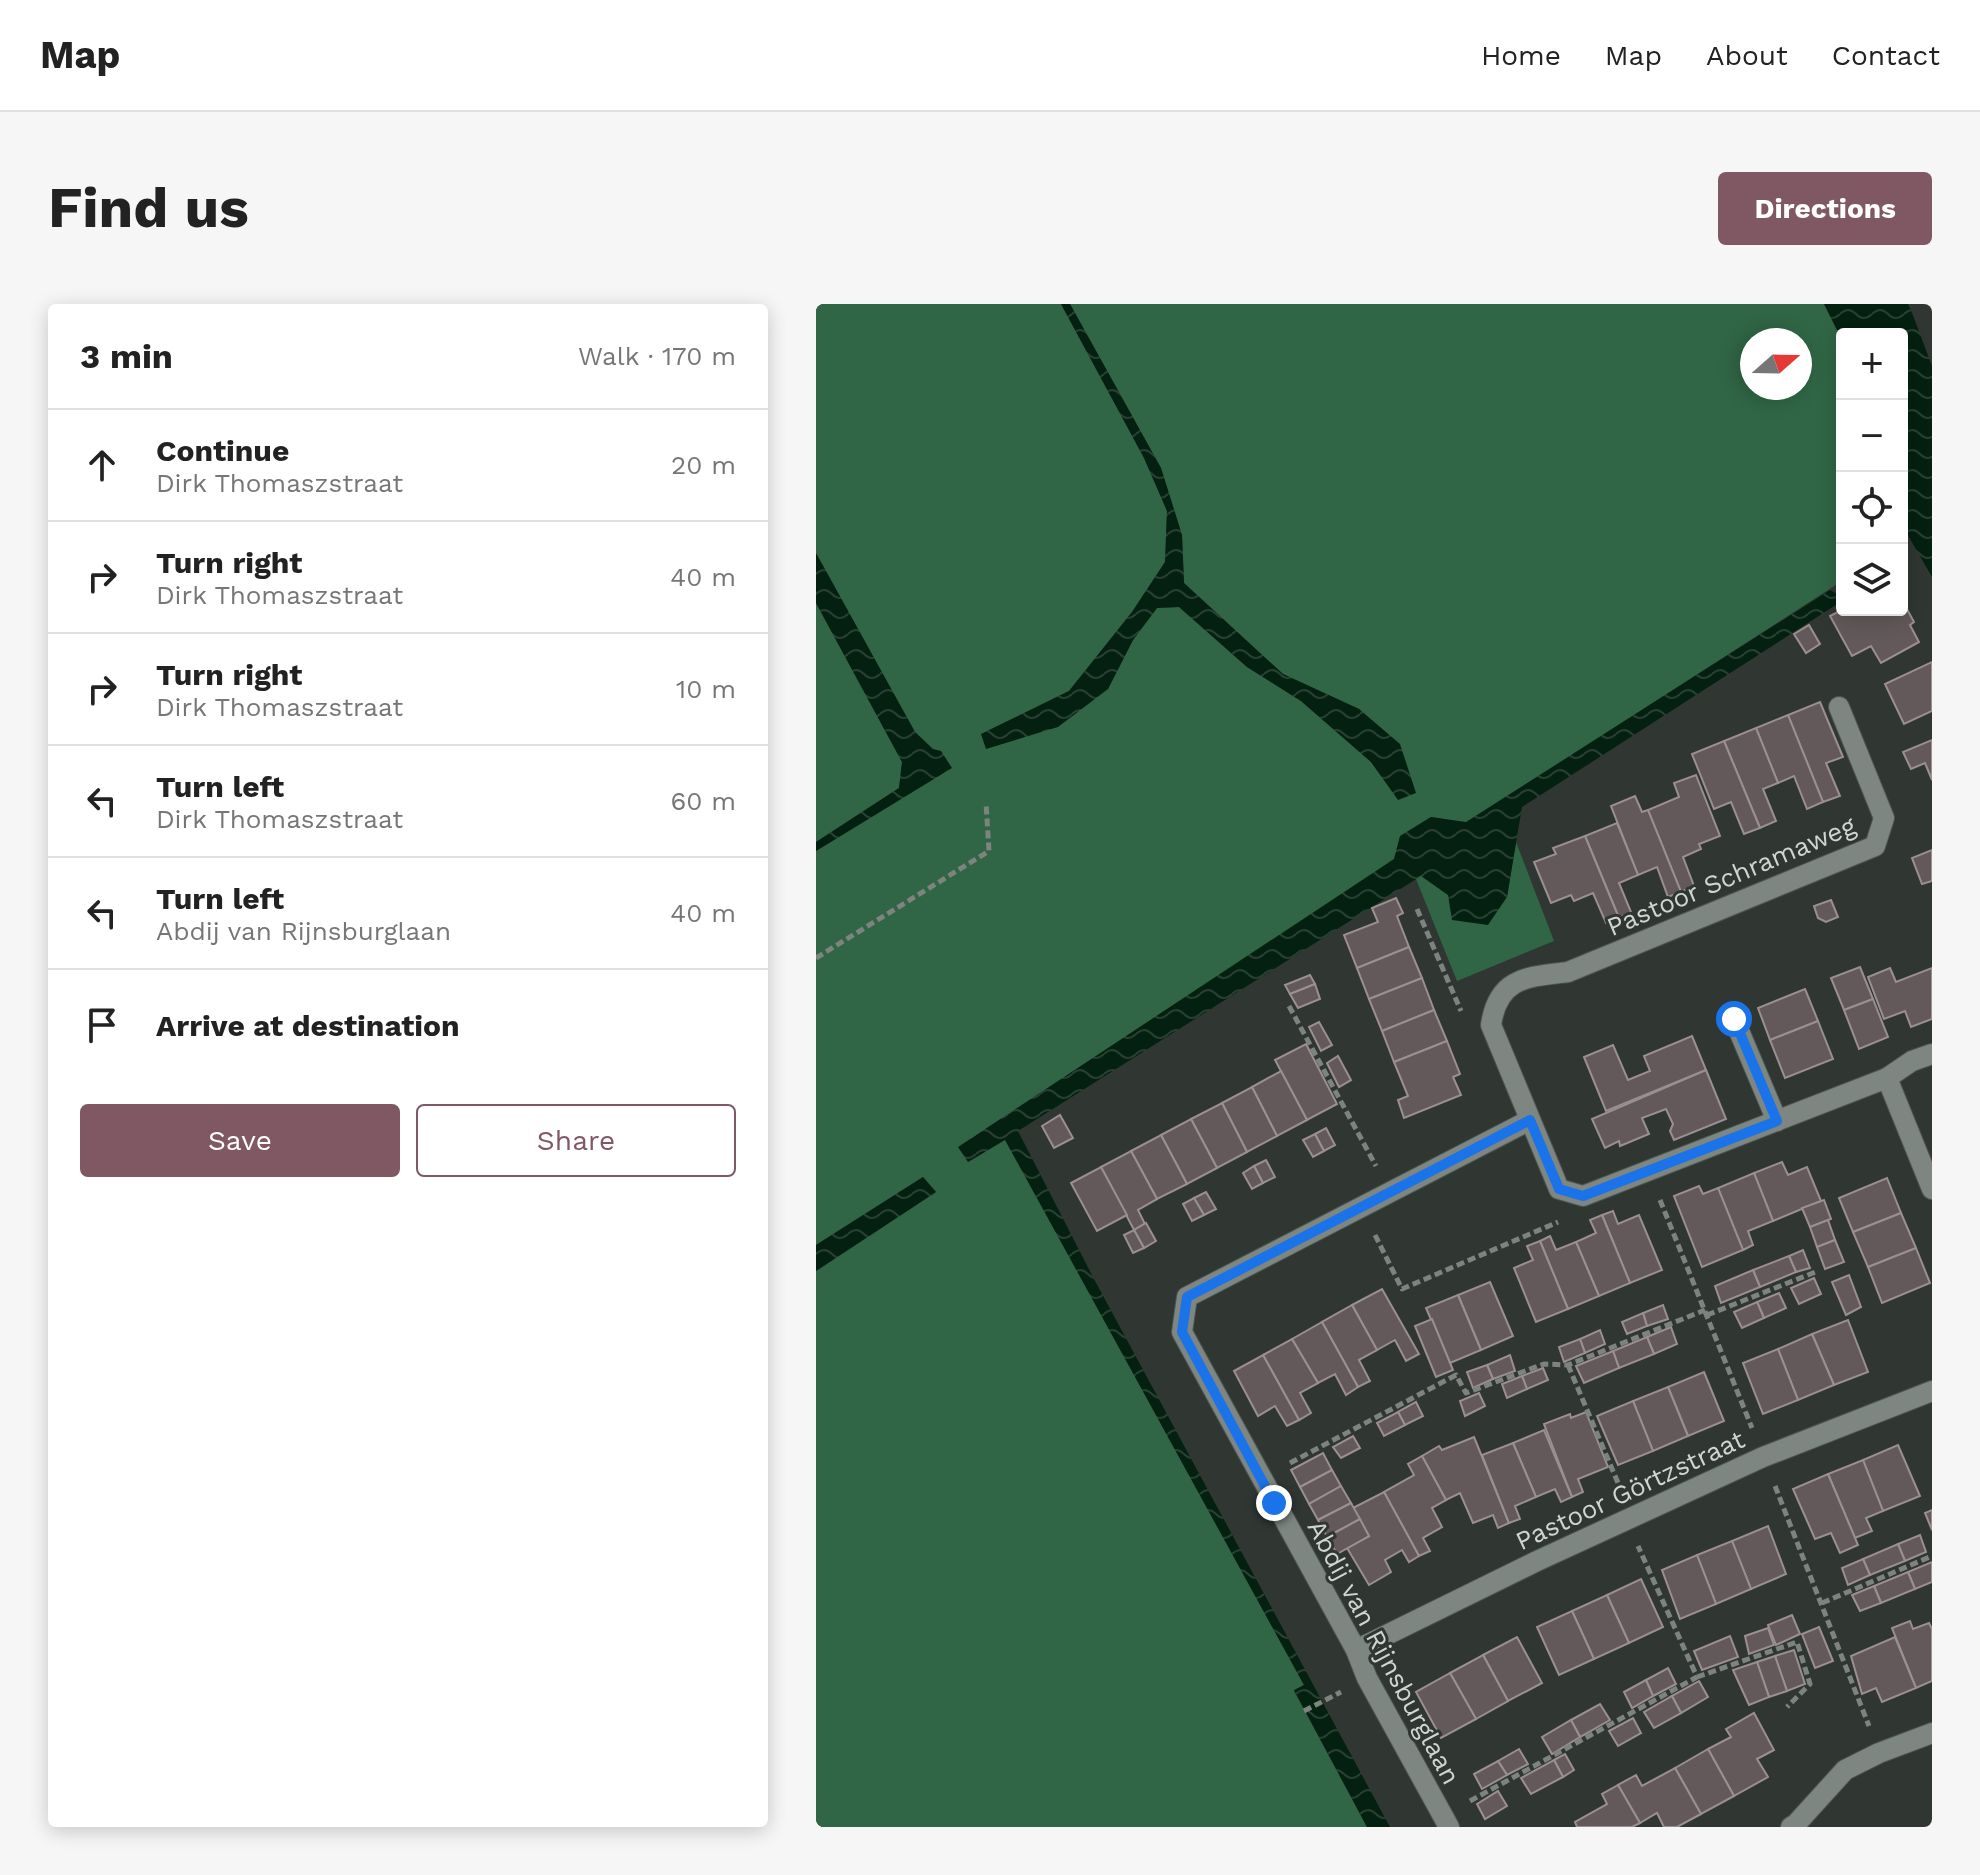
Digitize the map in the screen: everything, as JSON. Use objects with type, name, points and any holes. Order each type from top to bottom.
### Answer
[{"type":"street","name":"Pastoor Schramaweg","points":[[1491,1025],[1494,1005],[1506,988],[1519,981],[1568,972],[1875,846],[1884,818],[1839,707]]},
{"type":"street","points":[[1734,1019],[1777,1121]]},
{"type":"street","points":[[1491,1025],[1559,1189],[1583,1196],[1887,1078],[1912,1061],[1932,1054]]},
{"type":"street","points":[[1887,1078],[1932,1189]]},
{"type":"street","points":[[1361,1207],[1530,1120]]},
{"type":"street","name":"Abdij van Rijnsburglaan","points":[[1361,1207],[1187,1297],[1182,1332],[1446,1822]]},
{"type":"street","name":"Pastoor Görtzstraat","points":[[1356,1650],[1763,1457],[1932,1391]]},
{"type":"street","points":[[1796,1826],[1845,1770],[1932,1733]]},
{"type":"path","points":[[816,958],[989,851],[986,803]]},
{"type":"path","points":[[1417,909],[1460,1010],[1491,1025]]},
{"type":"path","points":[[1289,1006],[1390,1192]]},
{"type":"path","points":[[1361,1207],[1402,1289],[1558,1222],[1583,1196]]},
{"type":"path","points":[[1261,1479],[1456,1375],[1466,1393],[1544,1364],[1568,1365],[1818,1271]]},
{"type":"path","points":[[1568,1365],[1697,1677]]},
{"type":"path","points":[[1822,1603],[1932,1556]]},
{"type":"path","points":[[1446,1822],[1697,1677],[1797,1642],[1810,1684],[1787,1707]]},
{"type":"path","points":[[1304,1711],[1328,1699]]},
{"type":"green space","points":[[816,304],[1061,304],[1144,458],[1167,511],[1165,562],[1132,612],[1069,691],[981,734],[1108,689],[1133,640],[1157,608],[1179,607],[1247,667],[1301,701],[1371,762],[1398,799],[1359,709],[1283,674],[1184,583],[1182,535],[1161,468],[1070,304],[1824,304],[1836,328],[1836,585],[1466,823],[1431,817],[1401,836],[1394,859],[969,1162],[1005,1139],[1304,1685],[1294,1691],[1367,1827],[819,1827],[816,1822],[816,1271],[936,1192],[923,1177],[816,1245],[816,851],[951,768],[915,732],[816,553]]},
{"type":"green space","points":[[816,603],[902,762],[899,788],[816,842]]},
{"type":"green space","points":[[1516,842],[1554,941],[1457,981],[1416,879],[1421,875],[1448,895],[1507,897]]},
{"type":"water","points":[[1061,304],[1070,304],[1161,468],[1182,535],[1184,583],[1283,674],[1359,709],[1400,744],[1416,793],[1398,800],[1371,762],[1301,701],[1247,667],[1179,607],[1157,608],[1133,640],[1108,689],[1058,727],[986,749],[981,734],[1069,691],[1132,612],[1165,562],[1167,511],[1144,458]]},
{"type":"water","points":[[1824,304],[1908,304],[1911,310],[1932,366],[1932,577],[1908,535],[1908,328],[1836,328]]},
{"type":"water","points":[[816,553],[915,732],[933,749],[941,751],[952,768],[816,851],[816,842],[899,788],[902,762],[816,603]]},
{"type":"water","points":[[1830,590],[1836,594],[1836,605],[1522,807],[1507,897],[1488,925],[1452,920],[1448,895],[1421,876],[1018,1131],[1094,1279],[1390,1827],[1367,1827],[1294,1690],[1304,1685],[1005,1140],[968,1162],[958,1147],[1394,859],[1400,836],[1431,817],[1466,822]]},
{"type":"water","points":[[923,1177],[936,1192],[816,1271],[816,1245]]},
{"type":"building","points":[[1908,611],[1914,622],[1910,625],[1919,642],[1881,663],[1871,646],[1852,656],[1830,616],[1836,613],[1836,616],[1908,616]]},
{"type":"building","points":[[1809,625],[1820,644],[1806,653],[1794,634]]},
{"type":"building","points":[[1932,662],[1932,711],[1904,724],[1885,684]]},
{"type":"building","points":[[1820,702],[1843,757],[1826,763],[1840,796],[1823,802],[1788,715]]},
{"type":"building","points":[[1788,715],[1823,802],[1807,809],[1794,776],[1778,783],[1756,728]]},
{"type":"building","points":[[1756,728],[1778,783],[1763,789],[1776,821],[1760,828],[1724,741]]},
{"type":"building","points":[[1932,740],[1932,780],[1925,763],[1911,769],[1903,752]]},
{"type":"building","points":[[1724,741],[1760,828],[1744,834],[1731,802],[1714,809],[1692,754]]},
{"type":"building","points":[[1696,775],[1720,836],[1699,844],[1701,849],[1683,857],[1694,886],[1681,892],[1648,810],[1679,797],[1674,783]]},
{"type":"building","points":[[1635,796],[1642,812],[1648,810],[1681,892],[1668,897],[1657,867],[1638,875],[1611,806]]},
{"type":"building","points":[[1617,823],[1638,875],[1619,883],[1631,912],[1619,918],[1585,836]]},
{"type":"building","points":[[1585,836],[1619,918],[1606,923],[1593,893],[1574,901],[1571,895],[1551,903],[1534,862],[1556,854],[1553,848]]},
{"type":"building","points":[[1932,850],[1932,881],[1922,884],[1912,858]]},
{"type":"building","points":[[1396,898],[1403,913],[1397,916],[1409,947],[1357,968],[1344,935],[1378,922],[1372,908]]},
{"type":"building","points":[[1831,900],[1838,917],[1826,922],[1818,918],[1814,906]]},
{"type":"building","points":[[1409,947],[1422,978],[1369,999],[1357,968]]},
{"type":"building","points":[[1860,967],[1873,999],[1844,1010],[1831,978]]},
{"type":"building","points":[[1890,968],[1896,982],[1932,968],[1932,1019],[1911,1027],[1905,1011],[1884,1019],[1868,977]]},
{"type":"building","points":[[1310,975],[1315,984],[1290,994],[1285,985]]},
{"type":"building","points":[[1422,978],[1434,1010],[1382,1031],[1369,999]]},
{"type":"building","points":[[1315,984],[1320,999],[1298,1008],[1290,994]]},
{"type":"building","points":[[1805,989],[1818,1021],[1770,1040],[1758,1008]]},
{"type":"building","points":[[1873,999],[1888,1037],[1859,1049],[1844,1010]]},
{"type":"building","points":[[1434,1010],[1447,1041],[1394,1062],[1382,1031]]},
{"type":"building","points":[[1818,1021],[1833,1059],[1785,1078],[1770,1040]]},
{"type":"building","points":[[1319,1022],[1332,1045],[1321,1051],[1309,1027]]},
{"type":"building","points":[[1692,1036],[1706,1070],[1606,1111],[1584,1057],[1613,1045],[1628,1080],[1650,1071],[1644,1056]]},
{"type":"building","points":[[1447,1041],[1460,1074],[1453,1077],[1461,1095],[1404,1118],[1398,1100],[1408,1096],[1394,1062]]},
{"type":"building","points":[[1306,1044],[1337,1104],[1307,1120],[1275,1060]]},
{"type":"building","points":[[1338,1056],[1351,1080],[1339,1087],[1327,1063]]},
{"type":"building","points":[[1706,1070],[1726,1119],[1674,1140],[1670,1131],[1673,1124],[1666,1109],[1642,1118],[1649,1134],[1620,1146],[1619,1141],[1605,1148],[1592,1119]]},
{"type":"building","points":[[1281,1071],[1307,1120],[1277,1136],[1252,1087]]},
{"type":"building","points":[[1252,1087],[1277,1136],[1247,1152],[1222,1103]]},
{"type":"building","points":[[1222,1103],[1247,1152],[1217,1168],[1191,1119]]},
{"type":"building","points":[[1060,1115],[1073,1138],[1054,1148],[1042,1126]]},
{"type":"building","points":[[1191,1119],[1217,1168],[1187,1184],[1161,1135]]},
{"type":"building","points":[[1326,1128],[1335,1145],[1324,1151],[1315,1134]]},
{"type":"building","points":[[1315,1134],[1324,1151],[1313,1157],[1303,1140]]},
{"type":"building","points":[[1161,1135],[1187,1184],[1157,1199],[1131,1151]]},
{"type":"building","points":[[1131,1151],[1157,1199],[1138,1210],[1145,1224],[1134,1230],[1101,1167]]},
{"type":"building","points":[[1266,1160],[1275,1177],[1263,1183],[1254,1166]]},
{"type":"building","points":[[1782,1162],[1788,1175],[1807,1167],[1821,1201],[1773,1221],[1754,1173]]},
{"type":"building","points":[[1254,1166],[1263,1183],[1252,1189],[1243,1173]]},
{"type":"building","points":[[1101,1167],[1127,1215],[1097,1231],[1071,1183]]},
{"type":"building","points":[[1754,1173],[1773,1221],[1748,1231],[1753,1245],[1743,1250],[1718,1188]]},
{"type":"building","points":[[1887,1178],[1901,1213],[1853,1232],[1839,1198]]},
{"type":"building","points":[[1699,1186],[1703,1194],[1718,1188],[1743,1250],[1702,1267],[1674,1196]]},
{"type":"building","points":[[1206,1192],[1216,1209],[1204,1215],[1194,1198]]},
{"type":"building","points":[[1194,1198],[1204,1215],[1192,1221],[1183,1204]]},
{"type":"building","points":[[1824,1200],[1831,1219],[1810,1227],[1802,1208]]},
{"type":"building","points":[[1613,1211],[1618,1224],[1639,1215],[1662,1270],[1630,1283],[1602,1215]]},
{"type":"building","points":[[1901,1213],[1916,1248],[1868,1267],[1853,1232]]},
{"type":"building","points":[[1602,1215],[1630,1283],[1599,1296],[1576,1242],[1596,1233],[1590,1220]]},
{"type":"building","points":[[1828,1220],[1835,1240],[1817,1247],[1810,1227]]},
{"type":"building","points":[[1146,1223],[1156,1241],[1144,1248],[1134,1230]]},
{"type":"building","points":[[1134,1230],[1144,1248],[1133,1253],[1124,1235]]},
{"type":"building","points":[[1550,1236],[1556,1250],[1576,1242],[1599,1296],[1568,1309],[1540,1241]]},
{"type":"building","points":[[1835,1240],[1844,1262],[1825,1269],[1817,1247]]},
{"type":"building","points":[[1540,1241],[1568,1309],[1536,1322],[1514,1268],[1533,1260],[1527,1246]]},
{"type":"building","points":[[1916,1248],[1930,1283],[1882,1303],[1868,1267]]},
{"type":"building","points":[[1803,1250],[1810,1268],[1796,1272],[1789,1256]]},
{"type":"building","points":[[1789,1256],[1796,1272],[1760,1287],[1753,1270]]},
{"type":"building","points":[[1753,1270],[1760,1287],[1721,1303],[1715,1286]]},
{"type":"building","points":[[1849,1275],[1861,1307],[1846,1315],[1832,1282]]},
{"type":"building","points":[[1814,1278],[1821,1294],[1799,1304],[1791,1288]]},
{"type":"building","points":[[1490,1282],[1513,1336],[1481,1350],[1458,1295]]},
{"type":"building","points":[[1382,1289],[1419,1354],[1406,1361],[1395,1340],[1377,1350],[1352,1305]]},
{"type":"building","points":[[1779,1293],[1786,1308],[1764,1318],[1757,1302]]},
{"type":"building","points":[[1458,1295],[1481,1350],[1450,1363],[1426,1308]]},
{"type":"building","points":[[1757,1302],[1764,1318],[1742,1328],[1734,1312]]},
{"type":"building","points":[[1352,1305],[1377,1350],[1359,1360],[1370,1381],[1358,1387],[1322,1322]]},
{"type":"building","points":[[1663,1305],[1668,1319],[1647,1326],[1643,1313]]},
{"type":"building","points":[[1643,1313],[1647,1326],[1627,1334],[1622,1322]]},
{"type":"building","points":[[1432,1319],[1453,1370],[1436,1377],[1415,1326]]},
{"type":"building","points":[[1848,1320],[1868,1372],[1834,1385],[1812,1334]]},
{"type":"building","points":[[1322,1322],[1358,1387],[1346,1395],[1335,1374],[1318,1383],[1292,1339]]},
{"type":"building","points":[[1671,1327],[1677,1344],[1654,1354],[1647,1337]]},
{"type":"building","points":[[1600,1330],[1605,1344],[1585,1353],[1580,1339]]},
{"type":"building","points":[[1812,1334],[1834,1385],[1798,1400],[1778,1349]]},
{"type":"building","points":[[1647,1337],[1654,1354],[1619,1368],[1613,1351]]},
{"type":"building","points":[[1292,1339],[1318,1383],[1300,1393],[1311,1413],[1299,1420],[1263,1355]]},
{"type":"building","points":[[1580,1339],[1585,1353],[1564,1362],[1559,1347]]},
{"type":"building","points":[[1778,1349],[1798,1400],[1763,1414],[1743,1363]]},
{"type":"building","points":[[1613,1351],[1619,1368],[1584,1383],[1576,1366]]},
{"type":"building","points":[[1263,1355],[1299,1420],[1287,1426],[1275,1406],[1258,1416],[1234,1371]]},
{"type":"building","points":[[1510,1355],[1515,1371],[1493,1379],[1487,1365]]},
{"type":"building","points":[[1487,1365],[1493,1379],[1473,1388],[1467,1372]]},
{"type":"building","points":[[1543,1368],[1548,1380],[1527,1389],[1522,1376]]},
{"type":"building","points":[[1704,1372],[1724,1421],[1688,1436],[1668,1387]]},
{"type":"building","points":[[1522,1376],[1527,1389],[1507,1398],[1502,1384]]},
{"type":"building","points":[[1668,1387],[1688,1436],[1653,1451],[1633,1401]]},
{"type":"building","points":[[1479,1393],[1485,1406],[1465,1416],[1460,1401]]},
{"type":"building","points":[[1633,1401],[1653,1451],[1618,1465],[1597,1416]]},
{"type":"building","points":[[1416,1402],[1423,1416],[1405,1425],[1398,1412]]},
{"type":"building","points":[[1398,1412],[1405,1425],[1384,1436],[1377,1423]]},
{"type":"building","points":[[1586,1412],[1608,1467],[1578,1479],[1583,1492],[1572,1497],[1544,1424],[1570,1414],[1571,1418]]},
{"type":"building","points":[[1544,1430],[1572,1497],[1561,1502],[1555,1489],[1536,1497],[1513,1443]]},
{"type":"building","points":[[1353,1436],[1360,1448],[1341,1458],[1333,1447]]},
{"type":"building","points":[[1474,1437],[1509,1523],[1498,1528],[1493,1515],[1473,1523],[1460,1493],[1446,1500],[1422,1456],[1439,1446],[1442,1450]]},
{"type":"building","points":[[1513,1443],[1536,1497],[1515,1506],[1520,1519],[1509,1523],[1482,1455]]},
{"type":"building","points":[[1898,1445],[1920,1496],[1883,1511],[1863,1460]]},
{"type":"building","points":[[1323,1453],[1332,1470],[1300,1487],[1291,1470]]},
{"type":"building","points":[[1422,1456],[1446,1500],[1432,1508],[1442,1527],[1423,1538],[1430,1551],[1419,1556],[1384,1492],[1414,1475],[1408,1464]]},
{"type":"building","points":[[1863,1460],[1883,1511],[1866,1518],[1872,1531],[1855,1538],[1828,1474]]},
{"type":"building","points":[[1332,1470],[1341,1486],[1309,1504],[1300,1487]]},
{"type":"building","points":[[1828,1474],[1858,1545],[1840,1553],[1831,1533],[1815,1539],[1793,1489]]},
{"type":"building","points":[[1341,1486],[1351,1503],[1318,1520],[1309,1504]]},
{"type":"building","points":[[1384,1492],[1419,1556],[1409,1562],[1402,1550],[1385,1560],[1391,1572],[1369,1585],[1347,1548],[1369,1536],[1353,1508]]},
{"type":"building","points":[[1351,1503],[1360,1519],[1327,1537],[1318,1520]]},
{"type":"building","points":[[1932,1510],[1932,1530],[1925,1513]]},
{"type":"building","points":[[1360,1519],[1369,1536],[1337,1554],[1327,1537]]},
{"type":"building","points":[[1768,1526],[1786,1574],[1751,1589],[1732,1541]]},
{"type":"building","points":[[1920,1535],[1926,1552],[1905,1561],[1898,1544]]},
{"type":"building","points":[[1732,1541],[1751,1589],[1716,1604],[1697,1555]]},
{"type":"building","points":[[1898,1544],[1905,1561],[1870,1575],[1863,1559]]},
{"type":"building","points":[[1697,1555],[1716,1604],[1680,1619],[1662,1570]]},
{"type":"building","points":[[1863,1559],[1870,1575],[1848,1585],[1842,1568]]},
{"type":"building","points":[[1932,1562],[1932,1582],[1915,1589],[1908,1572]]},
{"type":"building","points":[[1908,1572],[1915,1589],[1881,1603],[1874,1586]]},
{"type":"building","points":[[1641,1579],[1663,1627],[1629,1643],[1607,1595]]},
{"type":"building","points":[[1874,1586],[1881,1603],[1860,1611],[1852,1595]]},
{"type":"building","points":[[1607,1595],[1629,1643],[1594,1659],[1572,1611]]},
{"type":"building","points":[[1572,1611],[1594,1659],[1559,1675],[1537,1627]]},
{"type":"building","points":[[1792,1615],[1800,1634],[1776,1645],[1768,1625]]},
{"type":"building","points":[[1910,1621],[1913,1629],[1929,1623],[1932,1629],[1932,1681],[1916,1688],[1892,1628]]},
{"type":"building","points":[[1819,1627],[1833,1661],[1815,1668],[1802,1634]]},
{"type":"building","points":[[1768,1628],[1774,1645],[1749,1654],[1745,1636]]},
{"type":"building","points":[[1730,1636],[1738,1657],[1702,1670],[1694,1651]]},
{"type":"building","points":[[1517,1637],[1542,1683],[1508,1701],[1483,1655]]},
{"type":"building","points":[[1895,1637],[1916,1688],[1882,1702],[1876,1688],[1862,1694],[1851,1656]]},
{"type":"building","points":[[1794,1650],[1805,1684],[1787,1691],[1775,1656]]},
{"type":"building","points":[[1483,1655],[1508,1701],[1476,1719],[1450,1673]]},
{"type":"building","points":[[1775,1656],[1787,1691],[1769,1697],[1757,1662]]},
{"type":"building","points":[[1757,1662],[1769,1697],[1749,1705],[1733,1670]]},
{"type":"building","points":[[1668,1668],[1676,1684],[1653,1696],[1646,1680]]},
{"type":"building","points":[[1450,1673],[1476,1719],[1441,1738],[1416,1692]]},
{"type":"building","points":[[1646,1680],[1653,1696],[1632,1708],[1624,1692]]},
{"type":"building","points":[[1699,1681],[1708,1697],[1681,1713],[1672,1696]]},
{"type":"building","points":[[1672,1696],[1681,1713],[1654,1728],[1644,1712]]},
{"type":"building","points":[[1600,1704],[1610,1720],[1580,1737],[1571,1720]]},
{"type":"building","points":[[1754,1713],[1774,1750],[1757,1759],[1768,1777],[1734,1796],[1708,1749],[1731,1737],[1726,1729]]},
{"type":"building","points":[[1633,1718],[1641,1733],[1618,1746],[1609,1731]]},
{"type":"building","points":[[1571,1720],[1580,1737],[1552,1754],[1542,1737]]},
{"type":"building","points":[[1519,1749],[1528,1764],[1507,1775],[1498,1761]]},
{"type":"building","points":[[1708,1749],[1734,1796],[1701,1814],[1675,1768]]},
{"type":"building","points":[[1565,1754],[1574,1770],[1563,1777],[1554,1760]]},
{"type":"building","points":[[1554,1760],[1563,1777],[1531,1794],[1521,1778]]},
{"type":"building","points":[[1498,1761],[1507,1775],[1482,1789],[1474,1774]]},
{"type":"building","points":[[1675,1768],[1701,1814],[1677,1827],[1664,1827],[1657,1813],[1640,1823],[1618,1785],[1636,1775],[1642,1786]]},
{"type":"building","points":[[1618,1785],[1640,1823],[1632,1827],[1577,1827],[1575,1822],[1607,1804],[1602,1794]]},
{"type":"building","points":[[1498,1791],[1507,1806],[1485,1819],[1477,1804]]},
{"type":"route","points":[[1274,1503],[1182,1332],[1187,1297],[1530,1120],[1559,1189],[1583,1196],[1777,1121],[1734,1019]]}]
